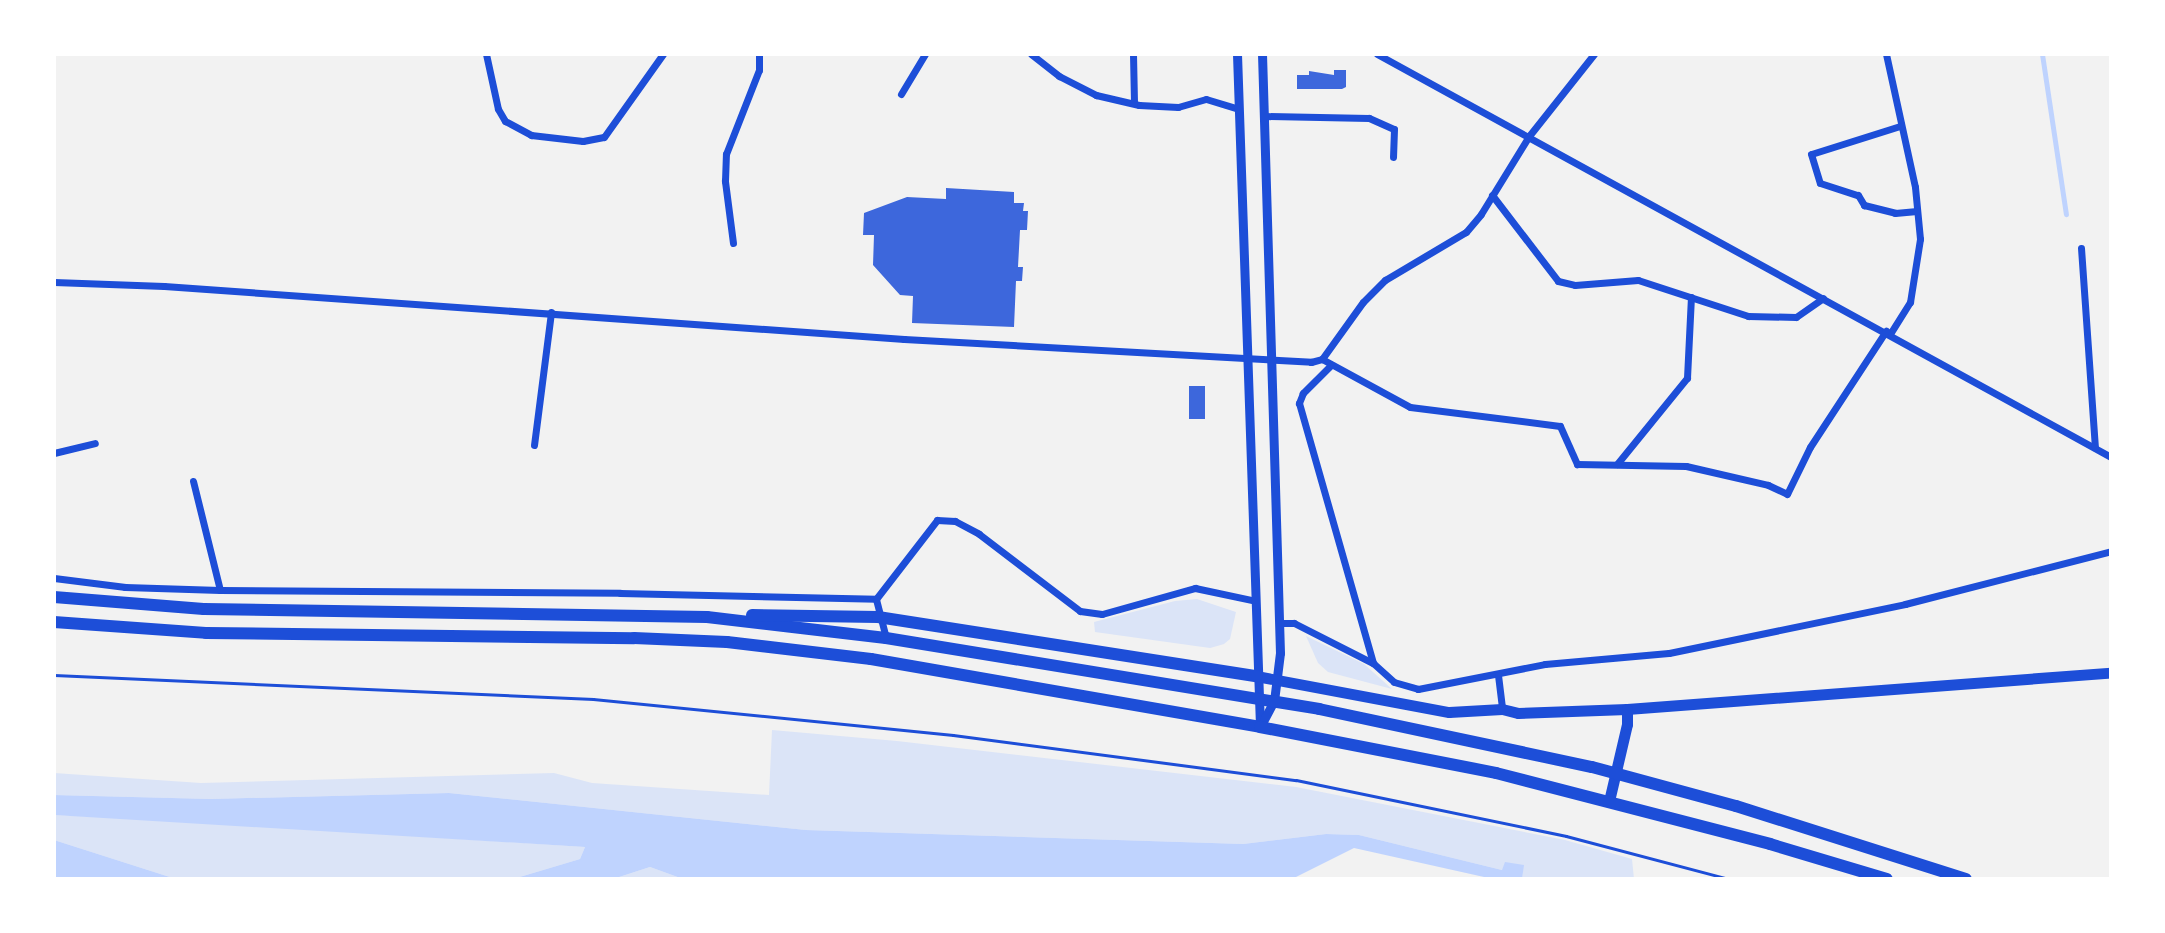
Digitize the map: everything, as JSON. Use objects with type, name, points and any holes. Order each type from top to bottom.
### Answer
[{"type":"highway","points":[[54,597],[204,609],[878,617],[1256,676]]},
{"type":"highway","points":[[707,617],[886,638],[1274,701],[1616,772],[1966,879]]},
{"type":"highway","points":[[54,622],[206,633],[562,636],[727,642],[957,672],[1496,773],[1609,801],[1887,879]]},
{"type":"main road","points":[[1256,676],[1449,712],[1502,709],[1518,713],[1627,709],[2111,673]]},
{"type":"main road","points":[[1609,801],[1627,709]]},
{"type":"street","points":[[486,54],[498,109],[505,121],[531,135],[583,141],[604,137],[663,54]]},
{"type":"street","points":[[733,243],[725,181],[726,154],[759,70],[759,54]]},
{"type":"street","points":[[901,94],[925,54]]},
{"type":"street","points":[[1031,54],[1059,76],[1096,95],[1134,103],[1178,107],[1206,99],[1239,109]]},
{"type":"street","points":[[1133,54],[1134,103]]},
{"type":"street","points":[[1237,54],[1250,360],[1256,698],[1260,727]]},
{"type":"street","points":[[1260,727],[1274,701],[1279,681],[1273,362],[1262,54]]},
{"type":"street","points":[[1377,54],[2111,457]]},
{"type":"street","points":[[54,282],[164,286],[904,339],[1311,362],[1322,359],[1363,302],[1385,280],[1466,232],[1529,136],[1594,54]]},
{"type":"street","points":[[1322,359],[1410,407],[1560,426],[1577,464],[1686,466],[1768,485],[1787,494],[1810,447],[1910,302],[1916,278],[1920,239],[1917,211],[1886,54]]},
{"type":"street","points":[[1264,116],[1351,115],[1377,120],[1394,129],[1393,157]]},
{"type":"street","points":[[1900,126],[1811,154],[1820,183],[1858,195],[1864,205],[1895,213],[1917,211]]},
{"type":"street","points":[[1492,195],[1558,281],[1575,285],[1638,280],[1748,316],[1796,317],[1823,298]]},
{"type":"street","points":[[2081,248],[2095,448]]},
{"type":"street","points":[[1617,464],[1687,378],[1691,297]]},
{"type":"street","points":[[534,445],[551,312]]},
{"type":"street","points":[[1331,365],[1303,393],[1299,403],[1373,663]]},
{"type":"street","points":[[54,453],[95,443]]},
{"type":"street","points":[[193,481],[220,590]]},
{"type":"street","points":[[886,638],[878,617],[876,599],[937,520],[955,521],[979,534],[1080,611],[1102,614],[1195,588],[1256,601]]},
{"type":"street","points":[[1279,623],[1294,623],[1373,663],[1394,682],[1418,689],[1545,664],[1669,653],[1700,647],[1905,604],[2111,551]]},
{"type":"street","points":[[54,578],[125,587],[220,590],[635,593],[876,599]]},
{"type":"street","points":[[1498,675],[1502,709]]},
{"type":"path","points":[[54,675],[593,699],[953,735],[1342,788],[1566,836],[1729,879]]},
{"type":"shaded area","points":[[1197,599],[1236,612],[1230,639],[1224,644],[1210,648],[1095,632],[1094,622],[1175,601]]},
{"type":"shaded area","points":[[1306,636],[1364,664],[1392,689],[1328,672],[1318,663]]},
{"type":"shaded area","points":[[772,730],[897,741],[1296,787],[1565,840],[1632,859],[1634,879],[1522,879],[1523,865],[1502,870],[1359,835],[1326,834],[1243,844],[806,830],[449,793],[211,799],[54,795],[54,773],[201,783],[554,773],[592,783],[769,795]]},
{"type":"shaded area","points":[[54,815],[585,847],[580,859],[513,879],[176,879],[54,840]]},
{"type":"shaded area","points":[[650,867],[683,879],[613,879]]},
{"type":"water","points":[[449,793],[806,830],[1243,844],[1326,834],[1359,835],[1502,870],[1505,862],[1524,865],[1522,879],[1493,879],[1354,848],[1292,879],[683,879],[650,867],[613,879],[513,879],[580,859],[585,847],[54,815],[54,795],[211,799]]},
{"type":"water","points":[[54,840],[176,879],[54,879]]},
{"type":"building","points":[[1334,70],[1346,70],[1346,87],[1297,89],[1297,75],[1309,75],[1309,71],[1334,75]]},
{"type":"building","points":[[946,188],[1014,192],[1014,203],[1024,203],[1023,211],[1028,211],[1027,230],[1020,230],[1018,267],[1023,267],[1022,281],[1016,281],[1014,327],[912,323],[913,296],[900,295],[873,265],[874,235],[863,235],[864,213],[907,197],[946,199]]},
{"type":"building","points":[[1189,386],[1205,386],[1205,419],[1189,419]]},
{"type":"waterway","points":[[2042,54],[2066,214]]}]
